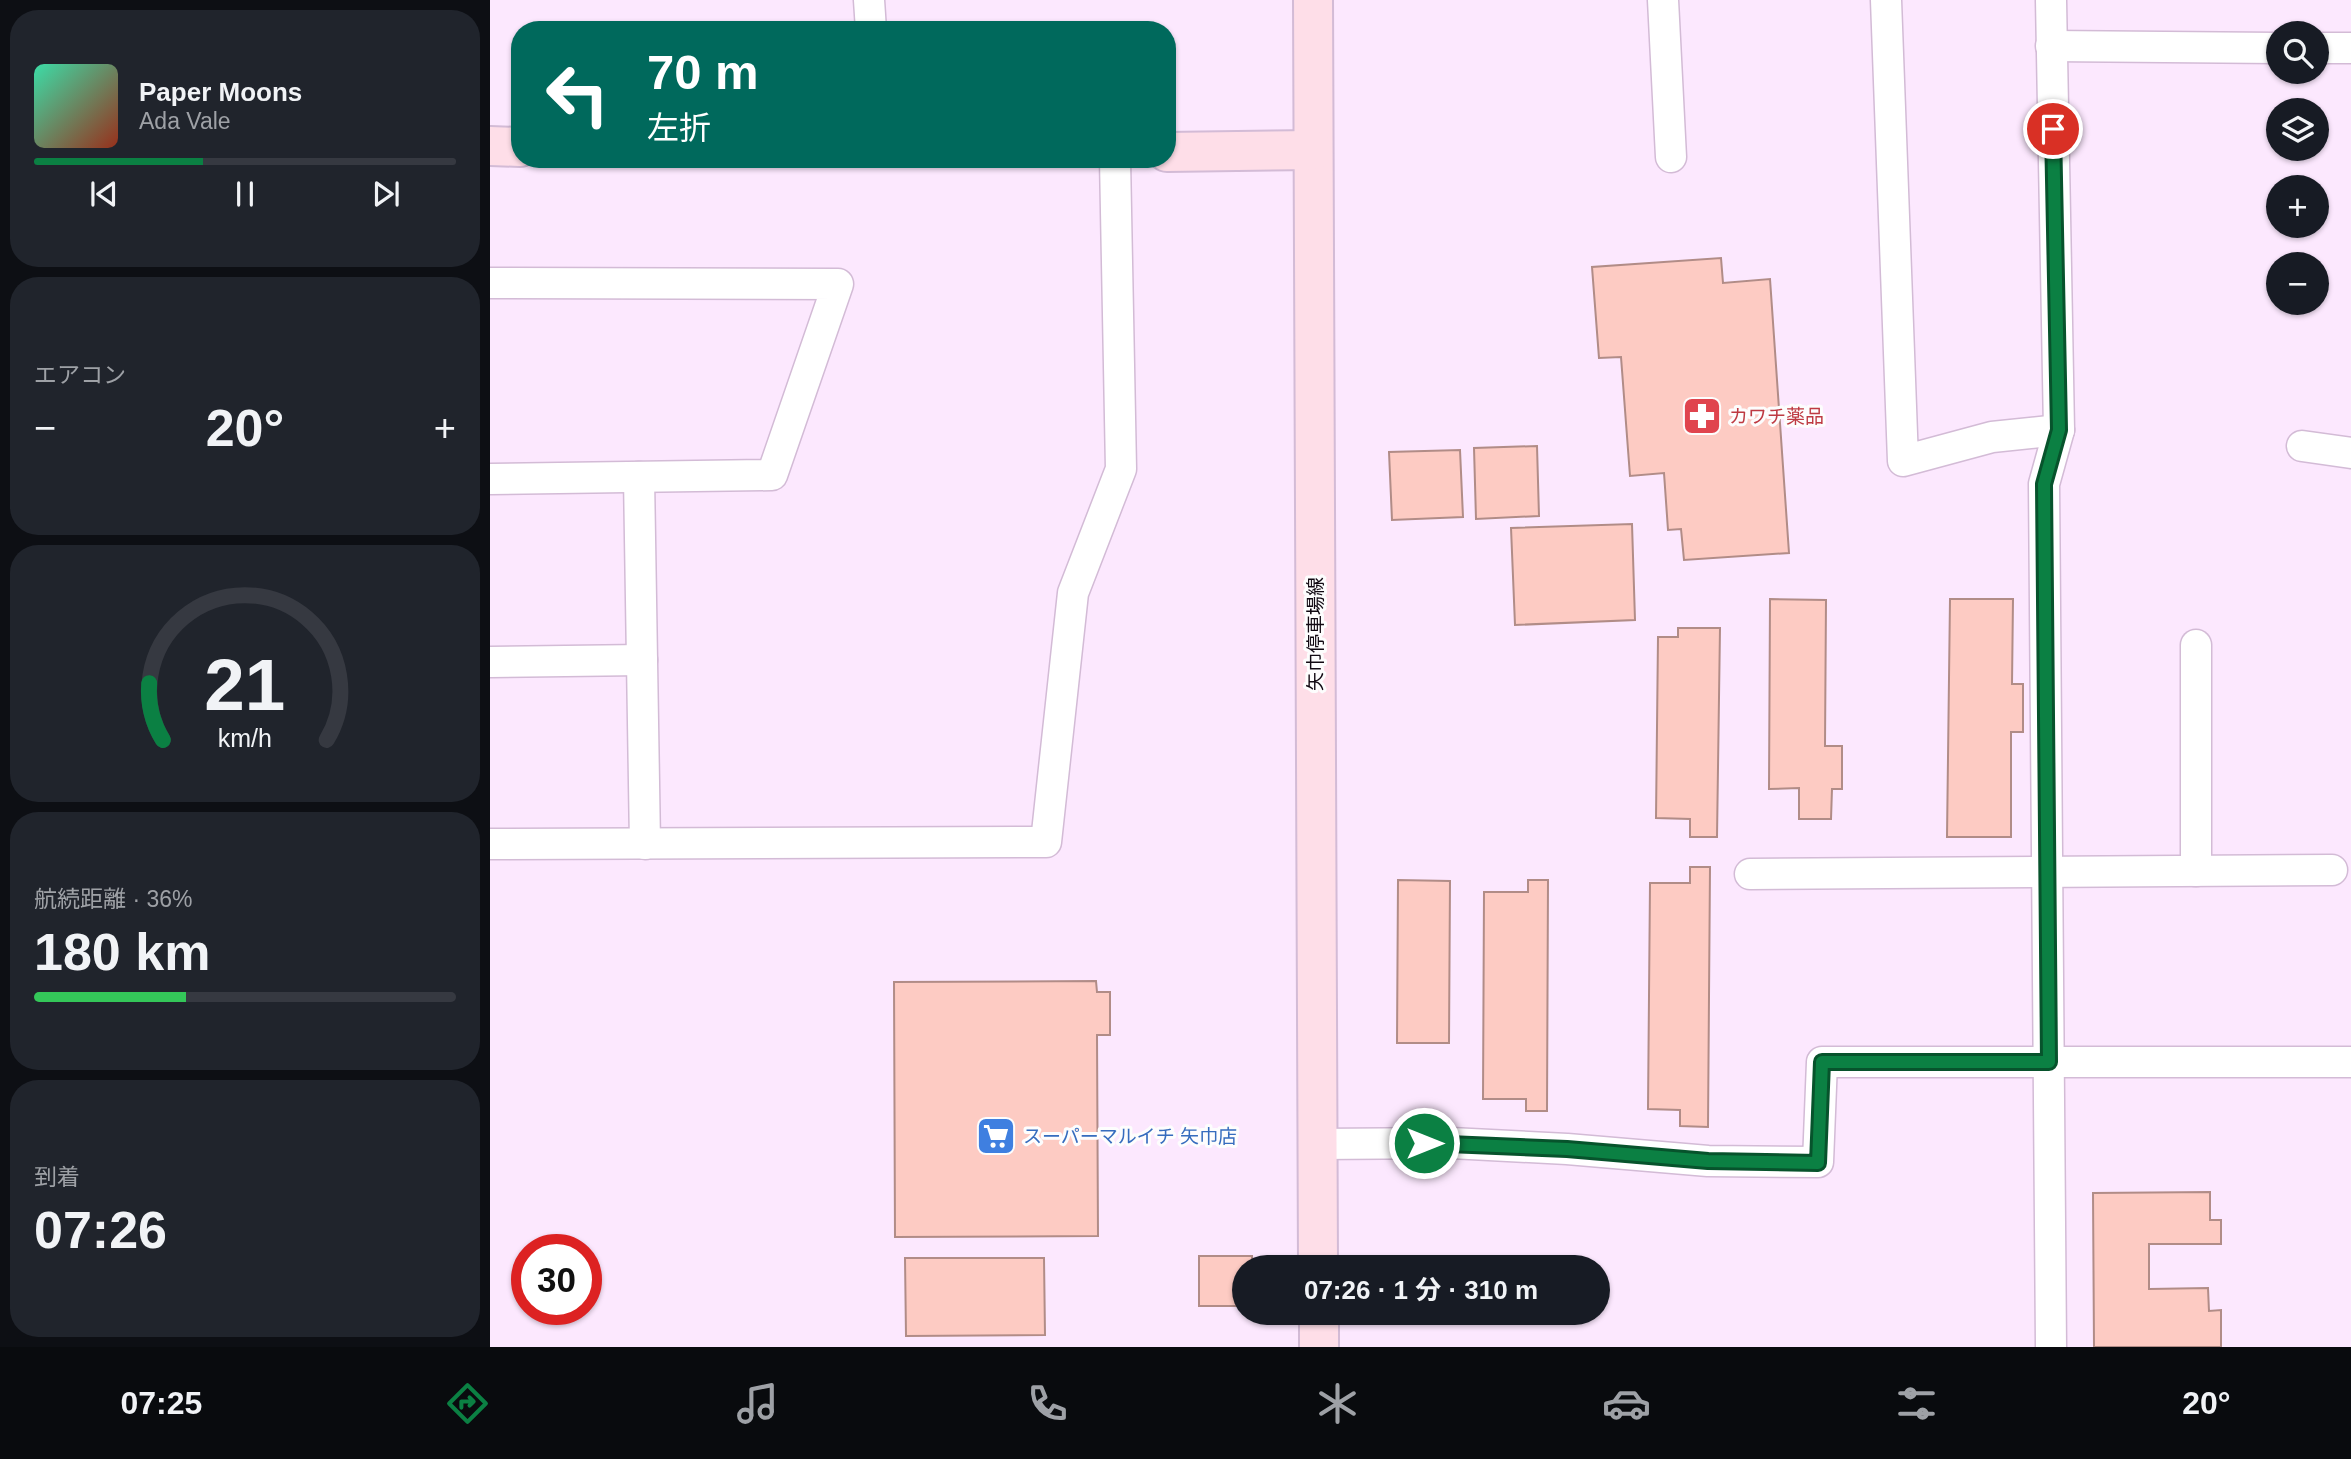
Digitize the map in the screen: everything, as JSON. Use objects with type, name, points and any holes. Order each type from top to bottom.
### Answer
[{"type":"main road","name":"矢巾停車場線","points":[[1313,0],[1318,1255]]},
{"type":"main road","points":[[490,146],[511,147]]},
{"type":"main road","points":[[1176,152],[1313,150]]},
{"type":"main road","points":[[1319,1325],[1319,1347]]},
{"type":"street","points":[[869,0],[870,21]]},
{"type":"street","points":[[1662,0],[1671,157]]},
{"type":"street","points":[[1886,0],[1903,461],[1992,437],[2059,430]]},
{"type":"street","points":[[2050,0],[2059,430],[2044,484],[2051,1347]]},
{"type":"street","points":[[2051,47],[2266,48]]},
{"type":"street","points":[[2329,48],[2351,48]]},
{"type":"street","points":[[490,844],[1046,842],[1073,593],[1121,469],[1115,168]]},
{"type":"street","points":[[490,283],[838,284],[772,475],[490,479]]},
{"type":"street","points":[[2302,446],[2351,453]]},
{"type":"street","points":[[639,477],[645,844]]},
{"type":"street","points":[[2196,645],[2196,871]]},
{"type":"street","points":[[490,662],[642,660]]},
{"type":"street","points":[[1751,874],[2332,870]]},
{"type":"street","points":[[1318,1144],[1451,1143],[1567,1149],[1708,1161],[1818,1163],[1822,1062],[2351,1062]]},
{"type":"building","name":"カワチ薬品","points":[[1721,258],[1723,283],[1770,279],[1789,553],[1684,560],[1681,529],[1668,530],[1664,473],[1630,476],[1621,357],[1599,358],[1592,267]]},
{"type":"building","points":[[1537,446],[1539,516],[1476,519],[1474,448]]},
{"type":"building","points":[[1460,450],[1463,517],[1392,520],[1389,452]]},
{"type":"building","points":[[1632,524],[1635,620],[1515,625],[1511,528]]},
{"type":"building","points":[[1770,599],[1826,600],[1825,746],[1842,746],[1842,789],[1832,789],[1831,819],[1799,819],[1799,788],[1769,789]]},
{"type":"building","points":[[1950,599],[2013,599],[2012,684],[2023,684],[2023,732],[2011,732],[2011,837],[1947,837]]},
{"type":"building","points":[[1678,628],[1720,628],[1717,837],[1690,837],[1690,819],[1656,818],[1658,637],[1678,637]]},
{"type":"building","points":[[1690,867],[1710,867],[1708,1127],[1680,1126],[1680,1110],[1648,1109],[1650,883],[1690,883]]},
{"type":"building","points":[[1398,880],[1450,881],[1449,1043],[1397,1043]]},
{"type":"building","points":[[1528,880],[1548,880],[1547,1111],[1526,1111],[1526,1099],[1483,1099],[1484,892],[1528,892]]},
{"type":"building","name":"スーパーマルイチ 矢巾店","points":[[1096,981],[1097,992],[1110,992],[1110,1035],[1097,1035],[1098,1236],[895,1237],[894,982]]},
{"type":"building","points":[[2210,1192],[2210,1220],[2221,1220],[2221,1244],[2149,1244],[2149,1289],[2208,1288],[2209,1311],[2221,1310],[2221,1347],[2094,1347],[2093,1193]]},
{"type":"building","points":[[1199,1256],[1232,1256],[1232,1306],[1199,1306]]},
{"type":"building","points":[[905,1258],[1044,1258],[1045,1335],[906,1336]]},
{"type":"place","name":"カワチ薬品","points":[[1702,416]]},
{"type":"place","name":"スーパーマルイチ 矢巾店","points":[[996,1136]]},
{"type":"route","points":[[1424,1143],[1567,1149],[1708,1161],[1818,1163],[1822,1062],[2049,1062],[2044,484],[2059,430],[2053,129]]}]
